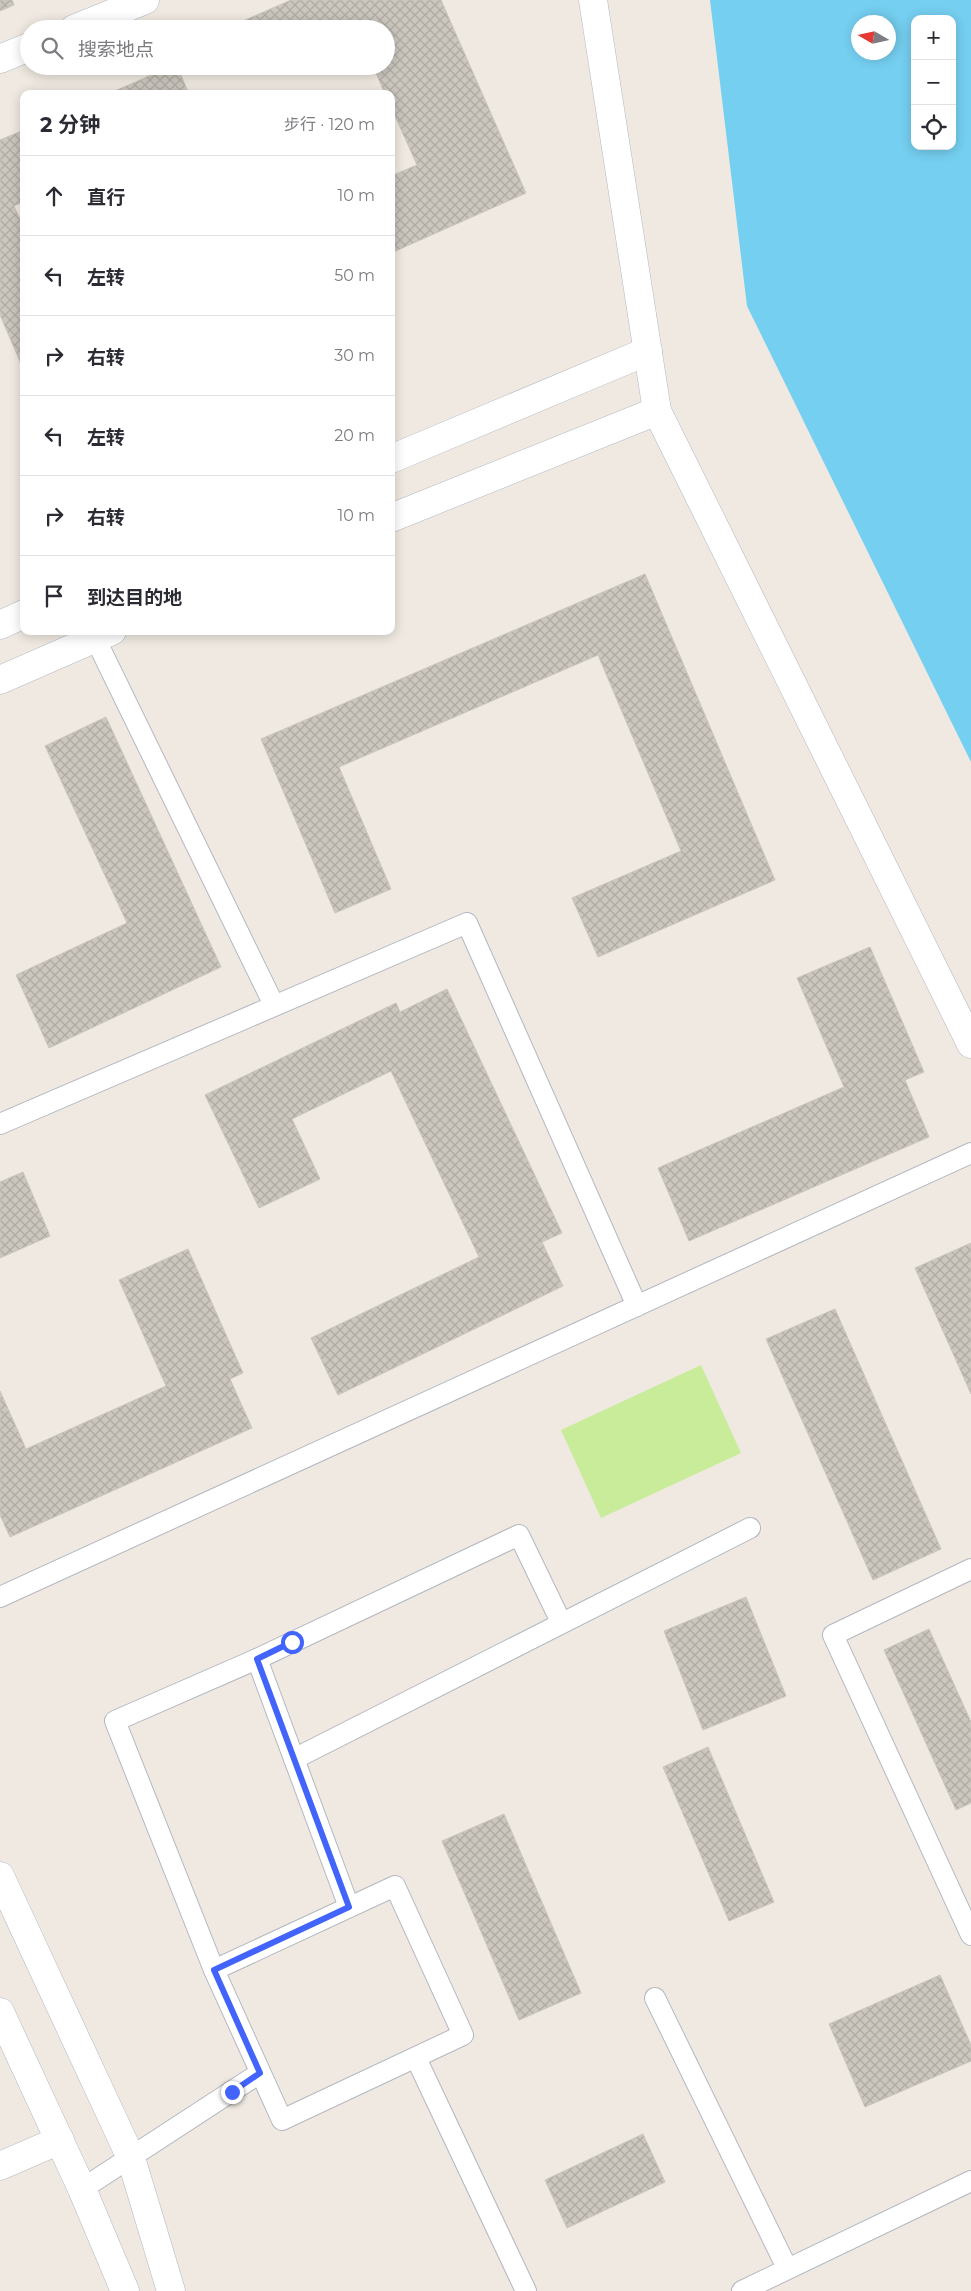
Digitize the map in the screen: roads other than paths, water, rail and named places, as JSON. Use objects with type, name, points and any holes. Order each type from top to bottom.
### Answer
[{"type":"street","points":[[96,20],[145,0]]},
{"type":"street","points":[[593,0],[657,411],[971,1044]]},
{"type":"street","points":[[0,59],[20,51]]},
{"type":"street","points":[[395,457],[648,350]]},
{"type":"street","points":[[395,516],[657,411]]},
{"type":"street","points":[[0,624],[20,616]]},
{"type":"street","points":[[0,680],[104,635]]},
{"type":"street","points":[[0,1876],[131,2158],[171,2291]]},
{"type":"street","points":[[0,2012],[82,2189],[125,2291]]},
{"type":"street","points":[[0,2166],[60,2140]]},
{"type":"lane","points":[[104,635],[274,1005]]},
{"type":"lane","points":[[0,1124],[467,923],[637,1306]]},
{"type":"lane","points":[[0,1597],[971,1153]]},
{"type":"lane","points":[[294,1759],[750,1528]]},
{"type":"lane","points":[[214,1970],[395,1886],[464,2035],[282,2120],[214,1970],[115,1721],[257,1659],[519,1535],[562,1622]]},
{"type":"lane","points":[[971,1569],[833,1635],[971,1935]]},
{"type":"lane","points":[[257,1659],[349,1907]]},
{"type":"lane","points":[[655,1998],[787,2268]]},
{"type":"lane","points":[[416,2058],[526,2291]]},
{"type":"lane","points":[[82,2189],[260,2073]]},
{"type":"lane","points":[[742,2291],[971,2182]]},
{"type":"water","points":[[710,0],[971,0],[971,762],[747,306]]}]
